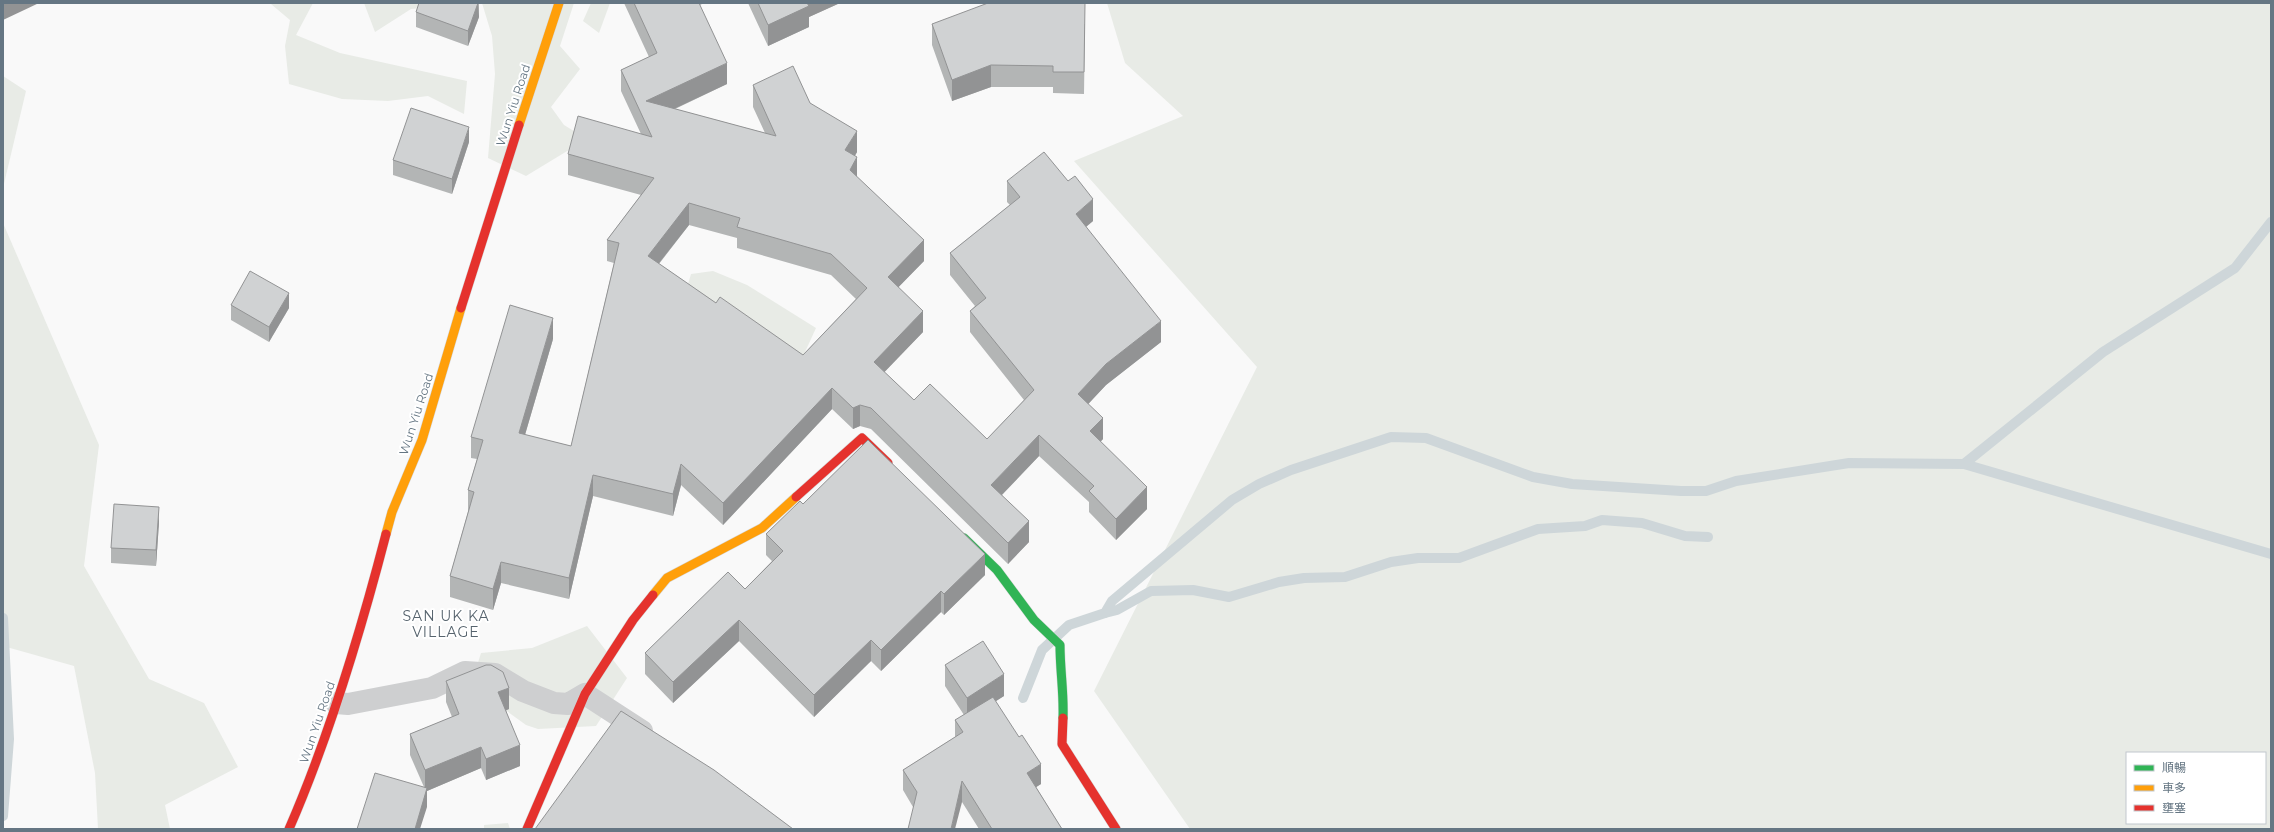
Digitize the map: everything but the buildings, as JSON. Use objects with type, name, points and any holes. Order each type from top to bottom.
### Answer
[{"type":"street","name":"Wun Yiu Road","points":[[289,829],[307,788],[336,703],[376,573],[392,512],[422,440],[485,226],[559,3]]},
{"type":"street","points":[[527,829],[586,694],[633,620],[667,578],[762,528],[862,438],[896,471]]},
{"type":"street","points":[[958,532],[997,570],[1034,620],[1060,645],[1060,675],[1064,690],[1062,744],[1116,829]]},
{"type":"street","points":[[336,703],[348,704],[432,688],[466,672],[495,674],[523,691],[554,703],[568,704],[586,694]]},
{"type":"street","points":[[586,694],[657,741]]},
{"type":"shaded area","points":[[313,3],[296,35],[340,53],[467,81],[464,114],[428,96],[388,101],[342,99],[289,84],[285,46],[290,20],[271,4]]},
{"type":"shaded area","points":[[364,3],[475,3],[411,9],[375,32]]},
{"type":"shaded area","points":[[482,3],[574,3],[560,46],[580,69],[551,107],[564,125],[587,139],[526,176],[488,158],[495,74],[492,36]]},
{"type":"shaded area","points":[[591,3],[610,3],[599,33],[583,21]]},
{"type":"shaded area","points":[[1107,3],[2271,3],[2271,829],[1190,829],[1094,691],[1257,367],[1074,161],[1183,116],[1125,63]]},
{"type":"shaded area","points":[[3,76],[26,91],[3,188]]},
{"type":"shaded area","points":[[3,223],[99,445],[84,566],[149,679],[204,703],[238,767],[165,805],[170,829],[98,829],[95,773],[74,666],[3,646]]},
{"type":"shaded area","points":[[713,271],[747,285],[816,328],[800,363],[683,301],[691,274]]},
{"type":"shaded area","points":[[587,626],[627,678],[596,726],[538,729],[526,725],[471,685],[481,653],[532,648]]},
{"type":"shaded area","points":[[508,823],[510,829],[484,829],[484,825]]},
{"type":"waterway","points":[[1023,698],[1042,650],[1069,625],[1105,613],[1112,601],[1232,500],[1259,484],[1291,470],[1391,437],[1426,438],[1533,477],[1572,484],[1681,491],[1706,491],[1736,481],[1849,463],[1964,464],[2103,352],[2235,268],[2271,222]]},
{"type":"waterway","points":[[1964,464],[2271,554]]},
{"type":"waterway","points":[[1105,613],[1117,610],[1151,591],[1193,590],[1229,597],[1279,582],[1304,578],[1345,577],[1391,562],[1418,558],[1459,558],[1538,529],[1585,526],[1602,520],[1642,523],[1685,536],[1708,537]]},
{"type":"waterway","points":[[3,618],[9,739],[3,816]]},
{"type":"traffic: fast","points":[[964,538],[997,570],[1034,620],[1060,645],[1063,718]]},
{"type":"traffic: slow","points":[[519,125],[559,3]]},
{"type":"traffic: slow","points":[[386,534],[392,512],[422,440],[461,308]]},
{"type":"traffic: slow","points":[[653,595],[667,578],[762,528],[796,497]]},
{"type":"traffic: jam","points":[[461,308],[519,125]]},
{"type":"traffic: jam","points":[[796,497],[862,438],[888,463]]},
{"type":"traffic: jam","points":[[289,829],[331,721],[366,609],[386,534]]},
{"type":"traffic: jam","points":[[527,829],[585,694],[633,620],[653,595]]},
{"type":"traffic: jam","points":[[1063,718],[1062,744],[1116,829]]},
{"type":"district","name":"SAN UK KA VILLAGE","points":[[446,624]]}]
